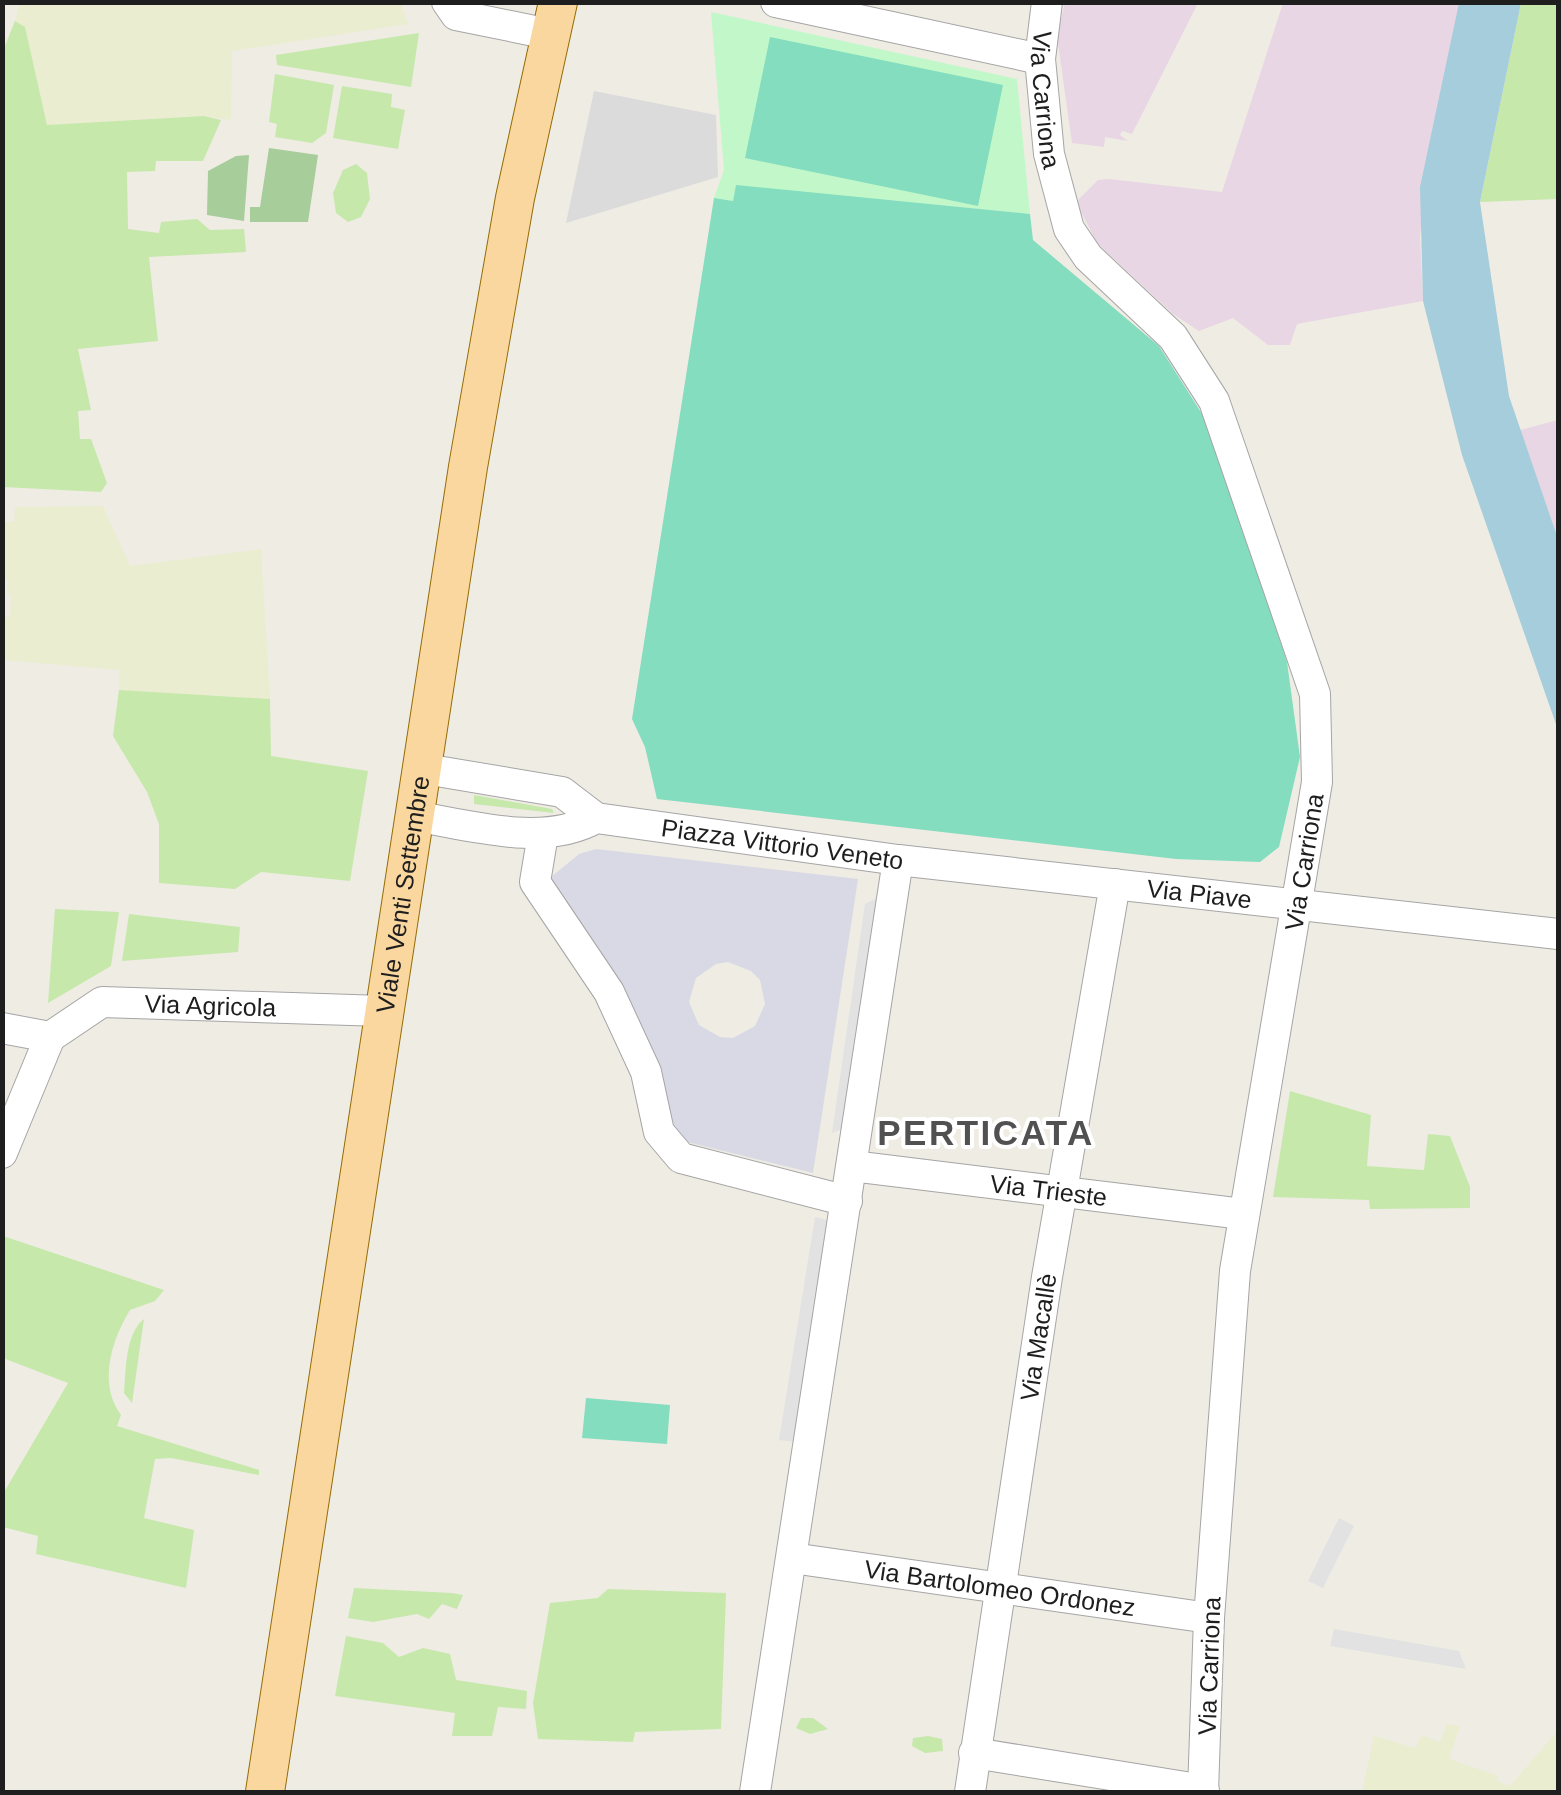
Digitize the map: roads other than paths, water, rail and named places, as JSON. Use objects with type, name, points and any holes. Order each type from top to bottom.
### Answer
[{"type":"main road","name":"Viale Venti Settembre","points":[[265,1792],[419,768],[487,349],[553,18]]},
{"type":"street","points":[[447,2],[456,16],[553,18]]},
{"type":"street","points":[[776,2],[1040,59]]},
{"type":"street","name":"Via Carriona","points":[[1046,2],[1040,59],[1053,175],[1069,229],[1088,257],[1174,337],[1214,401],[1315,694],[1317,782],[1235,1270],[1209,1618],[1204,1791]]},
{"type":"street","name":"Piazza Vittorio Veneto","points":[[419,768],[562,792],[596,818],[898,860],[852,1166]]},
{"type":"street","name":"Piazza Vittorio Veneto","points":[[413,816],[543,834],[571,830],[596,818]]},
{"type":"street","points":[[543,834],[535,882],[610,992],[646,1072],[665,1143],[681,1158],[846,1201]]},
{"type":"street","name":"Via Piave","points":[[898,860],[1558,934]]},
{"type":"street","name":"Via Macallè","points":[[970,1792],[998,1587],[1115,884]]},
{"type":"street","name":"Via Agricola","points":[[50,1037],[102,1002],[383,1011]]},
{"type":"street","points":[[2,1028],[50,1037],[2,1153]]},
{"type":"street","points":[[756,1792],[852,1166]]},
{"type":"street","name":"Via Trieste","points":[[852,1166],[1244,1214]]},
{"type":"street","name":"Via Bartolomeo Ordonez","points":[[792,1558],[1209,1618]]},
{"type":"street","points":[[974,1754],[1068,1781],[1204,1791]]},
{"type":"water","points":[[1459,3],[1521,3],[1480,202],[1509,396],[1558,539],[1558,730],[1462,455],[1423,301],[1420,187]]},
{"type":"district","name":"PERTICATA","points":[[986,1132]]}]
